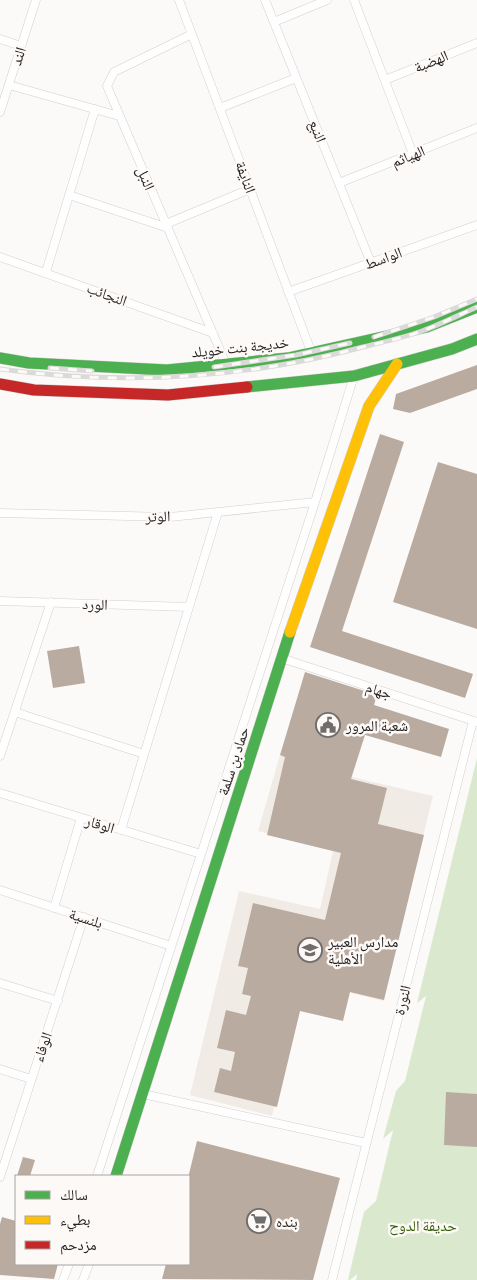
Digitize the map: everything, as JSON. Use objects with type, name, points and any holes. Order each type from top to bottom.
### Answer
[{"type":"main road","name":"خديجة بنت خويلد","points":[[0,358],[29,363],[167,370],[288,358],[427,327],[477,307]]},
{"type":"main road","points":[[0,384],[34,390],[168,396],[354,376],[452,349],[477,339]]},
{"type":"main road","name":"حماد بن سلمة","points":[[116,1175],[281,658],[369,406],[397,364]]},
{"type":"street","name":"الند","points":[[0,112],[36,0]]},
{"type":"street","name":"النايفة","points":[[179,0],[312,354]]},
{"type":"street","name":"النبع","points":[[265,0],[370,263]]},
{"type":"street","points":[[274,22],[327,0]]},
{"type":"street","points":[[354,0],[412,154]]},
{"type":"street","name":"النبل","points":[[192,34],[114,72],[107,86],[226,364]]},
{"type":"street","points":[[0,39],[21,46]]},
{"type":"street","name":"الهضبة","points":[[384,80],[477,43]]},
{"type":"street","points":[[220,108],[296,78]]},
{"type":"street","points":[[9,85],[119,116]]},
{"type":"street","points":[[46,272],[95,109]]},
{"type":"street","name":"الهياثم","points":[[339,183],[477,128]]},
{"type":"street","points":[[69,195],[167,226],[250,189]]},
{"type":"street","name":"الواسط","points":[[288,292],[477,225]]},
{"type":"street","name":"النجائب","points":[[0,257],[213,333]]},
{"type":"street","name":"حماد بن سلمة","points":[[97,1175],[354,376]]},
{"type":"street","name":"الوتر","points":[[0,513],[170,516],[315,502]]},
{"type":"street","points":[[121,830],[218,512]]},
{"type":"street","name":"الورد","points":[[0,601],[189,607]]},
{"type":"street","points":[[0,756],[51,602]]},
{"type":"street","name":"جهام","points":[[281,658],[475,721]]},
{"type":"street","points":[[15,712],[144,754]]},
{"type":"street","name":"النورة","points":[[332,1280],[475,721]]},
{"type":"street","name":"الوقار","points":[[0,793],[201,854]]},
{"type":"street","points":[[54,908],[81,818]]},
{"type":"street","name":"بلنسية","points":[[0,890],[171,946]]},
{"type":"street","name":"الوفاء","points":[[0,1177],[84,917]]},
{"type":"street","points":[[0,983],[58,1001]]},
{"type":"street","points":[[0,1069],[32,1079]]},
{"type":"street","points":[[143,1094],[366,1143]]},
{"type":"street","points":[[63,1280],[69,1265]]},
{"type":"street","points":[[84,1280],[89,1265]]},
{"type":"shaded area","name":"مدارس العبير الأهلية","points":[[280,755],[352,777],[433,796],[383,1001],[347,992],[299,1010],[272,1116],[190,1095],[239,891],[320,909],[333,851],[258,831]]},
{"type":"green space","name":"حديقة الدوح","points":[[477,758],[477,1280],[356,1280],[357,1274],[348,1280],[364,1212],[376,1201],[393,1130],[383,1139],[396,1091],[405,1081],[426,996],[417,1003]]},
{"type":"building","points":[[477,365],[477,389],[410,413],[393,409],[396,394]]},
{"type":"building","points":[[380,434],[404,442],[342,631],[473,674],[465,698],[310,647]]},
{"type":"building","points":[[438,462],[477,474],[477,629],[393,602]]},
{"type":"building","points":[[79,646],[85,683],[53,688],[47,651]]},
{"type":"building","name":"مدارس العبير الأهلية","points":[[305,672],[377,695],[374,705],[449,729],[441,757],[365,735],[351,779],[387,788],[378,824],[424,835],[384,1000],[350,992],[343,1021],[300,1011],[277,1107],[214,1092],[220,1068],[231,1071],[235,1052],[217,1048],[226,1010],[246,1015],[251,996],[242,994],[248,968],[238,966],[253,903],[325,920],[341,853],[267,835],[285,757],[280,755]]},
{"type":"building","points":[[446,1092],[477,1094],[477,1147],[444,1145]]},
{"type":"building","name":"بنده","points":[[197,1141],[340,1178],[313,1280],[162,1279],[166,1265],[190,1265],[189,1174]]},
{"type":"building","points":[[23,1157],[35,1160],[30,1175],[17,1175]]},
{"type":"building","points":[[2,1217],[15,1221],[15,1265],[58,1265],[54,1279],[0,1275],[0,1224]]},
{"type":"railway","points":[[374,337],[434,317],[477,299]]},
{"type":"railway","points":[[0,369],[46,374],[138,378],[228,373],[318,358],[400,338],[429,328],[477,307]]},
{"type":"railway","points":[[214,367],[296,355],[350,343]]},
{"type":"railway","points":[[50,368],[92,371]]},
{"type":"traffic: fast","points":[[0,358],[29,363],[167,370],[288,358],[427,327],[477,307]]},
{"type":"traffic: fast","points":[[247,387],[354,376],[452,349],[477,339]]},
{"type":"traffic: fast","points":[[116,1175],[290,632]]},
{"type":"traffic: slow","points":[[290,632],[369,406],[397,364]]},
{"type":"traffic: jam","points":[[0,384],[34,390],[168,395],[247,387]]},
{"type":"place","name":"شعبة المرور","points":[[328,725]]},
{"type":"place","name":"مدارس العبير الأهلية","points":[[310,950]]},
{"type":"place","name":"بنده","points":[[259,1221]]}]
